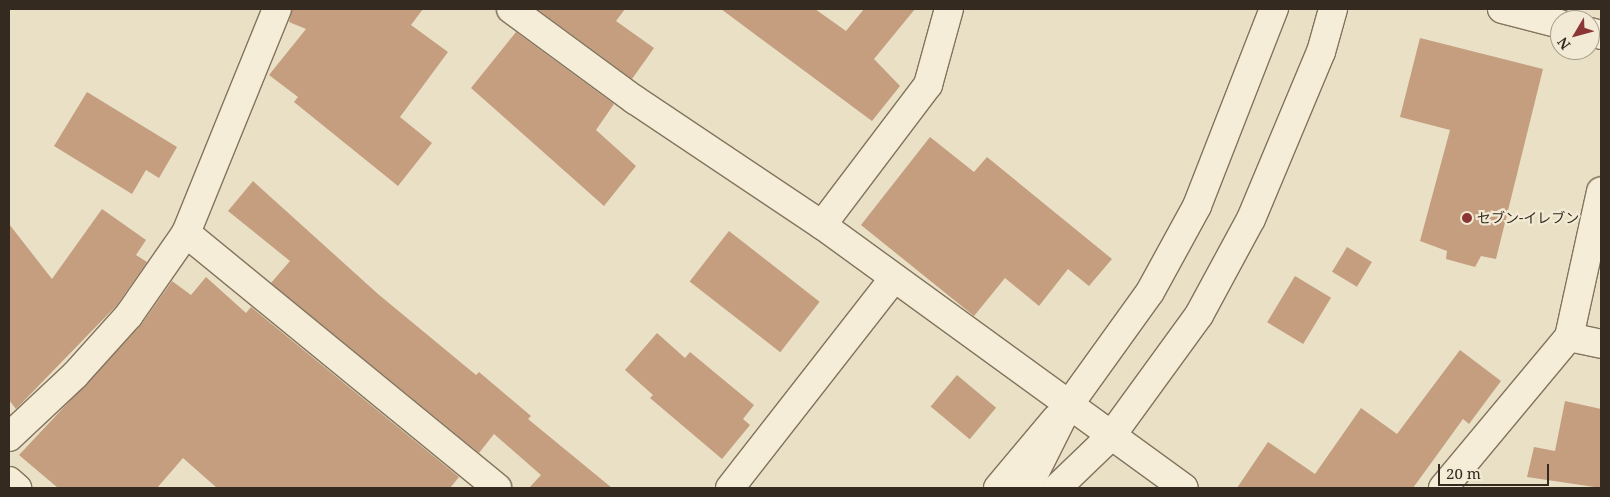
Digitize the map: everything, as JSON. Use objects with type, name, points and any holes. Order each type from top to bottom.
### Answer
[{"type":"street","points":[[9,437],[75,375],[129,315],[186,233],[277,9]]},
{"type":"street","points":[[511,9],[635,100],[822,225],[1068,406],[1184,488]]},
{"type":"street","points":[[822,225],[928,85],[949,9]]},
{"type":"street","points":[[998,488],[1068,406],[1150,292],[1197,206],[1274,9]]},
{"type":"street","points":[[1078,488],[1111,436],[1199,315],[1251,219],[1321,52],[1333,9]]},
{"type":"street","points":[[1502,9],[1550,21]]},
{"type":"street","points":[[1443,488],[1569,336],[1601,191]]},
{"type":"street","points":[[186,233],[498,488]]},
{"type":"street","points":[[730,488],[894,279]]},
{"type":"street","points":[[1569,336],[1601,344]]},
{"type":"street","points":[[1028,488],[1068,406]]},
{"type":"street","points":[[1057,488],[1111,436]]},
{"type":"street","points":[[9,481],[17,488]]},
{"type":"building","points":[[292,9],[423,9],[411,25],[448,52],[400,117],[432,143],[398,186],[294,102],[298,97],[269,75],[306,29],[289,22]]},
{"type":"building","points":[[537,9],[625,9],[616,21],[654,48],[632,79]]},
{"type":"building","points":[[721,9],[815,9],[846,31],[864,9],[915,9],[874,59],[900,86],[872,121]]},
{"type":"building","points":[[516,32],[614,104],[596,130],[636,166],[604,206],[471,88]]},
{"type":"building","points":[[1420,38],[1543,69],[1496,259],[1481,256],[1475,267],[1446,259],[1447,251],[1420,241],[1450,130],[1400,117]]},
{"type":"building","points":[[87,92],[177,147],[159,178],[146,170],[132,194],[54,146]]},
{"type":"building","points":[[930,137],[974,172],[987,157],[1112,259],[1089,286],[1068,269],[1039,306],[1005,278],[974,316],[861,225]]},
{"type":"building","points":[[253,181],[378,294],[476,375],[479,372],[531,416],[528,419],[612,488],[529,488],[541,475],[494,434],[479,453],[271,283],[290,261],[228,211]]},
{"type":"building","points":[[102,209],[146,240],[136,255],[147,262],[117,305],[16,409],[9,400],[9,224],[52,279]]},
{"type":"building","points":[[729,231],[820,302],[780,352],[690,281]]},
{"type":"building","points":[[1347,247],[1372,262],[1357,287],[1332,272]]},
{"type":"building","points":[[1295,276],[1331,298],[1303,344],[1267,322]]},
{"type":"building","points":[[206,277],[246,313],[251,307],[459,477],[450,488],[217,488],[183,458],[157,488],[58,488],[19,455],[141,325],[172,281],[191,295]]},
{"type":"building","points":[[657,333],[685,358],[690,352],[754,405],[743,419],[750,425],[722,459],[650,398],[653,395],[625,370]]},
{"type":"building","points":[[1460,350],[1501,381],[1469,424],[1463,419],[1413,488],[1237,488],[1268,442],[1315,474],[1361,408],[1397,434]]},
{"type":"building","points":[[957,375],[996,408],[970,439],[931,406]]},
{"type":"building","points":[[1565,401],[1601,409],[1601,488],[1527,477],[1534,447],[1555,451]]},
{"type":"place","name":"セブン-イレブン","points":[[1467,218]]}]
